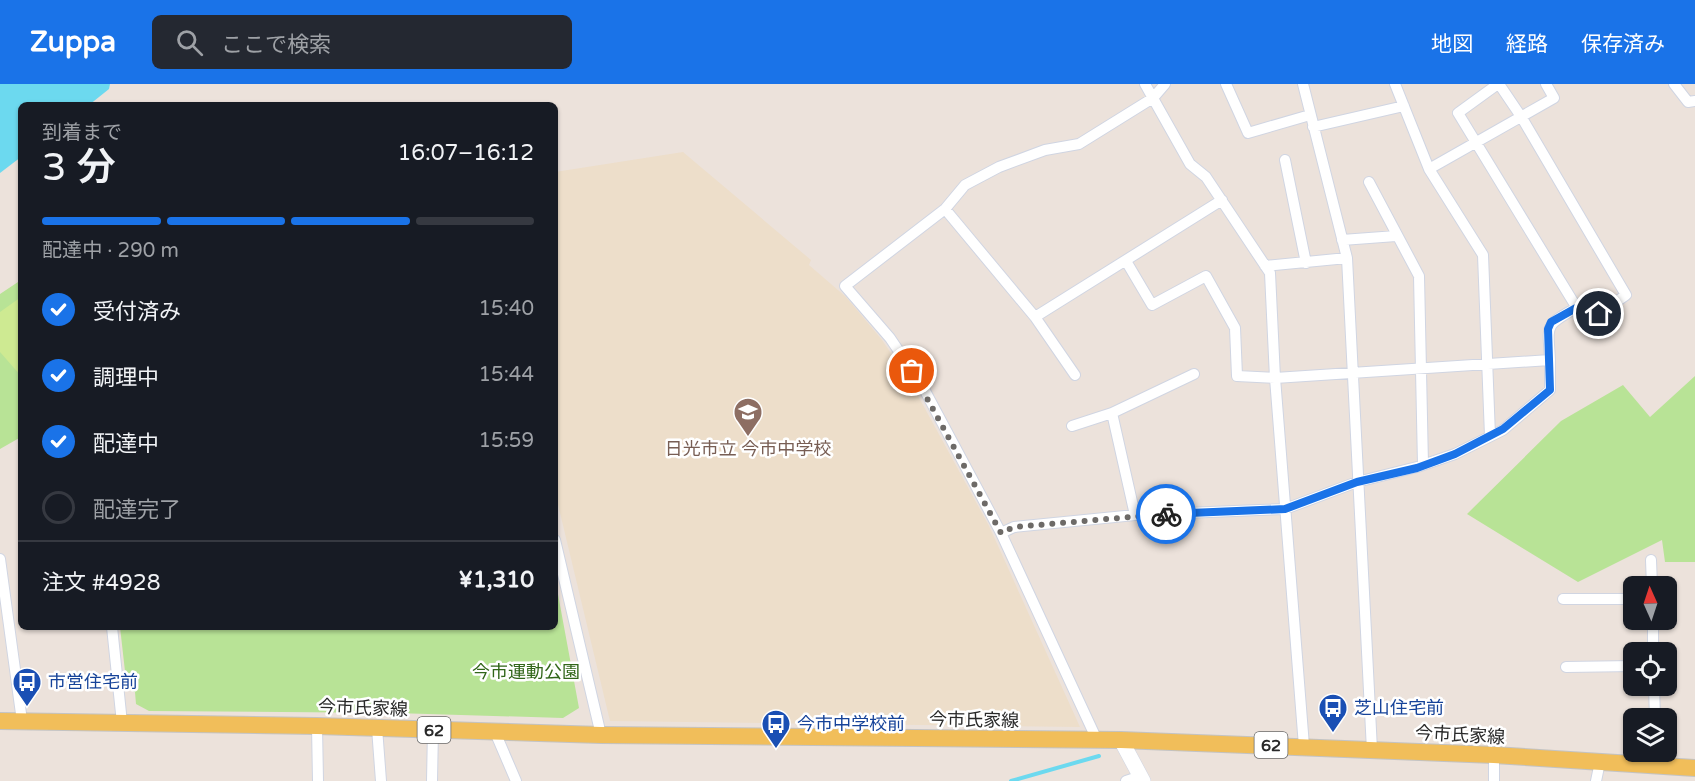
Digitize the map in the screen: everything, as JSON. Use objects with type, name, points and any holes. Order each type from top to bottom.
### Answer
[{"type":"main road","name":"今市氏家線","points":[[0,721],[317,726],[601,735],[1121,740],[1494,755],[1600,762],[1623,761]]},
{"type":"main road","name":"今市氏家線","points":[[1669,762],[1695,768]]},
{"type":"street","points":[[1145,84],[1190,164],[1206,177],[1270,273],[1275,378],[1304,747]]},
{"type":"street","points":[[1097,741],[1001,533],[902,354],[845,286],[945,209],[965,185],[999,167],[1045,150],[1079,144],[1153,98],[1165,84]]},
{"type":"street","points":[[1226,84],[1248,133],[1310,115]]},
{"type":"street","points":[[1302,84],[1347,258],[1351,373],[1372,750]]},
{"type":"street","points":[[1395,84],[1430,169],[1483,255],[1490,436]]},
{"type":"street","points":[[1498,84],[1521,118],[1626,295],[1586,323],[1474,143],[1458,113],[1498,84]]},
{"type":"street","points":[[1430,169],[1554,98],[1546,84]]},
{"type":"street","points":[[1674,84],[1688,102],[1695,101]]},
{"type":"street","points":[[1313,127],[1404,106]]},
{"type":"street","points":[[1285,160],[1306,263]]},
{"type":"street","points":[[1369,182],[1419,276],[1423,465]]},
{"type":"street","points":[[1035,317],[1222,200]]},
{"type":"street","points":[[945,209],[1035,317],[1075,375]]},
{"type":"street","points":[[1342,240],[1396,236]]},
{"type":"street","points":[[1265,266],[1347,258]]},
{"type":"street","points":[[1126,261],[1152,305],[1206,276],[1234,328],[1237,376],[1275,378],[1550,360]]},
{"type":"street","points":[[1001,533],[1014,527],[1135,515],[1285,509],[1357,482],[1455,454],[1503,429],[1550,390],[1548,329],[1551,322],[1576,308]]},
{"type":"street","points":[[1072,426],[1112,413],[1194,374]]},
{"type":"street","points":[[1112,413],[1135,515]]},
{"type":"street","points":[[558,553],[601,735]]},
{"type":"street","points":[[0,559],[22,721]]},
{"type":"street","points":[[1651,560],[1652,576]]},
{"type":"street","points":[[1563,599],[1623,599]]},
{"type":"street","points":[[112,630],[122,723]]},
{"type":"street","points":[[1566,667],[1623,666]]},
{"type":"street","points":[[317,726],[318,781]]},
{"type":"street","points":[[377,728],[381,781]]},
{"type":"street","points":[[432,781],[433,730]]},
{"type":"street","points":[[495,732],[516,781]]},
{"type":"street","points":[[1121,740],[1137,779]]},
{"type":"street","points":[[1494,755],[1494,781]]},
{"type":"street","points":[[1596,781],[1600,762]]},
{"type":"shaded area","name":"日光市立 今市中学校","points":[[683,152],[811,260],[809,265],[846,297],[882,340],[911,383],[989,526],[1080,727],[610,721],[558,504],[558,172]]},
{"type":"green space","points":[[18,282],[18,439],[0,449],[0,294]]},
{"type":"green space","points":[[18,299],[18,373],[0,352],[0,312]]},
{"type":"green space","points":[[1695,376],[1695,562],[1665,562],[1662,540],[1578,582],[1467,514],[1561,421],[1623,385],[1650,417]]},
{"type":"green space","name":"今市運動公園","points":[[558,594],[579,708],[563,718],[395,713],[149,711],[136,704],[135,692],[127,689],[120,630],[558,630]]},
{"type":"water","points":[[0,84],[110,84],[109,89],[93,102],[18,102],[18,159],[0,173]]},
{"type":"waterway","points":[[1011,781],[1099,756]]},
{"type":"way so far","points":[[912,371],[1001,533],[1014,527],[1166,514]]},
{"type":"place","name":"日光市立 今市中学校","points":[[748,438]]},
{"type":"place","name":"市営住宅前","points":[[27,708]]},
{"type":"place","name":"芝山住宅前","points":[[1333,734]]},
{"type":"place","name":"今市中学校前","points":[[776,750]]},
{"type":"route","points":[[1166,514],[1285,509],[1357,482],[1417,468],[1455,454],[1503,429],[1550,390],[1548,329],[1551,322],[1576,308],[1586,323],[1599,314]]}]
